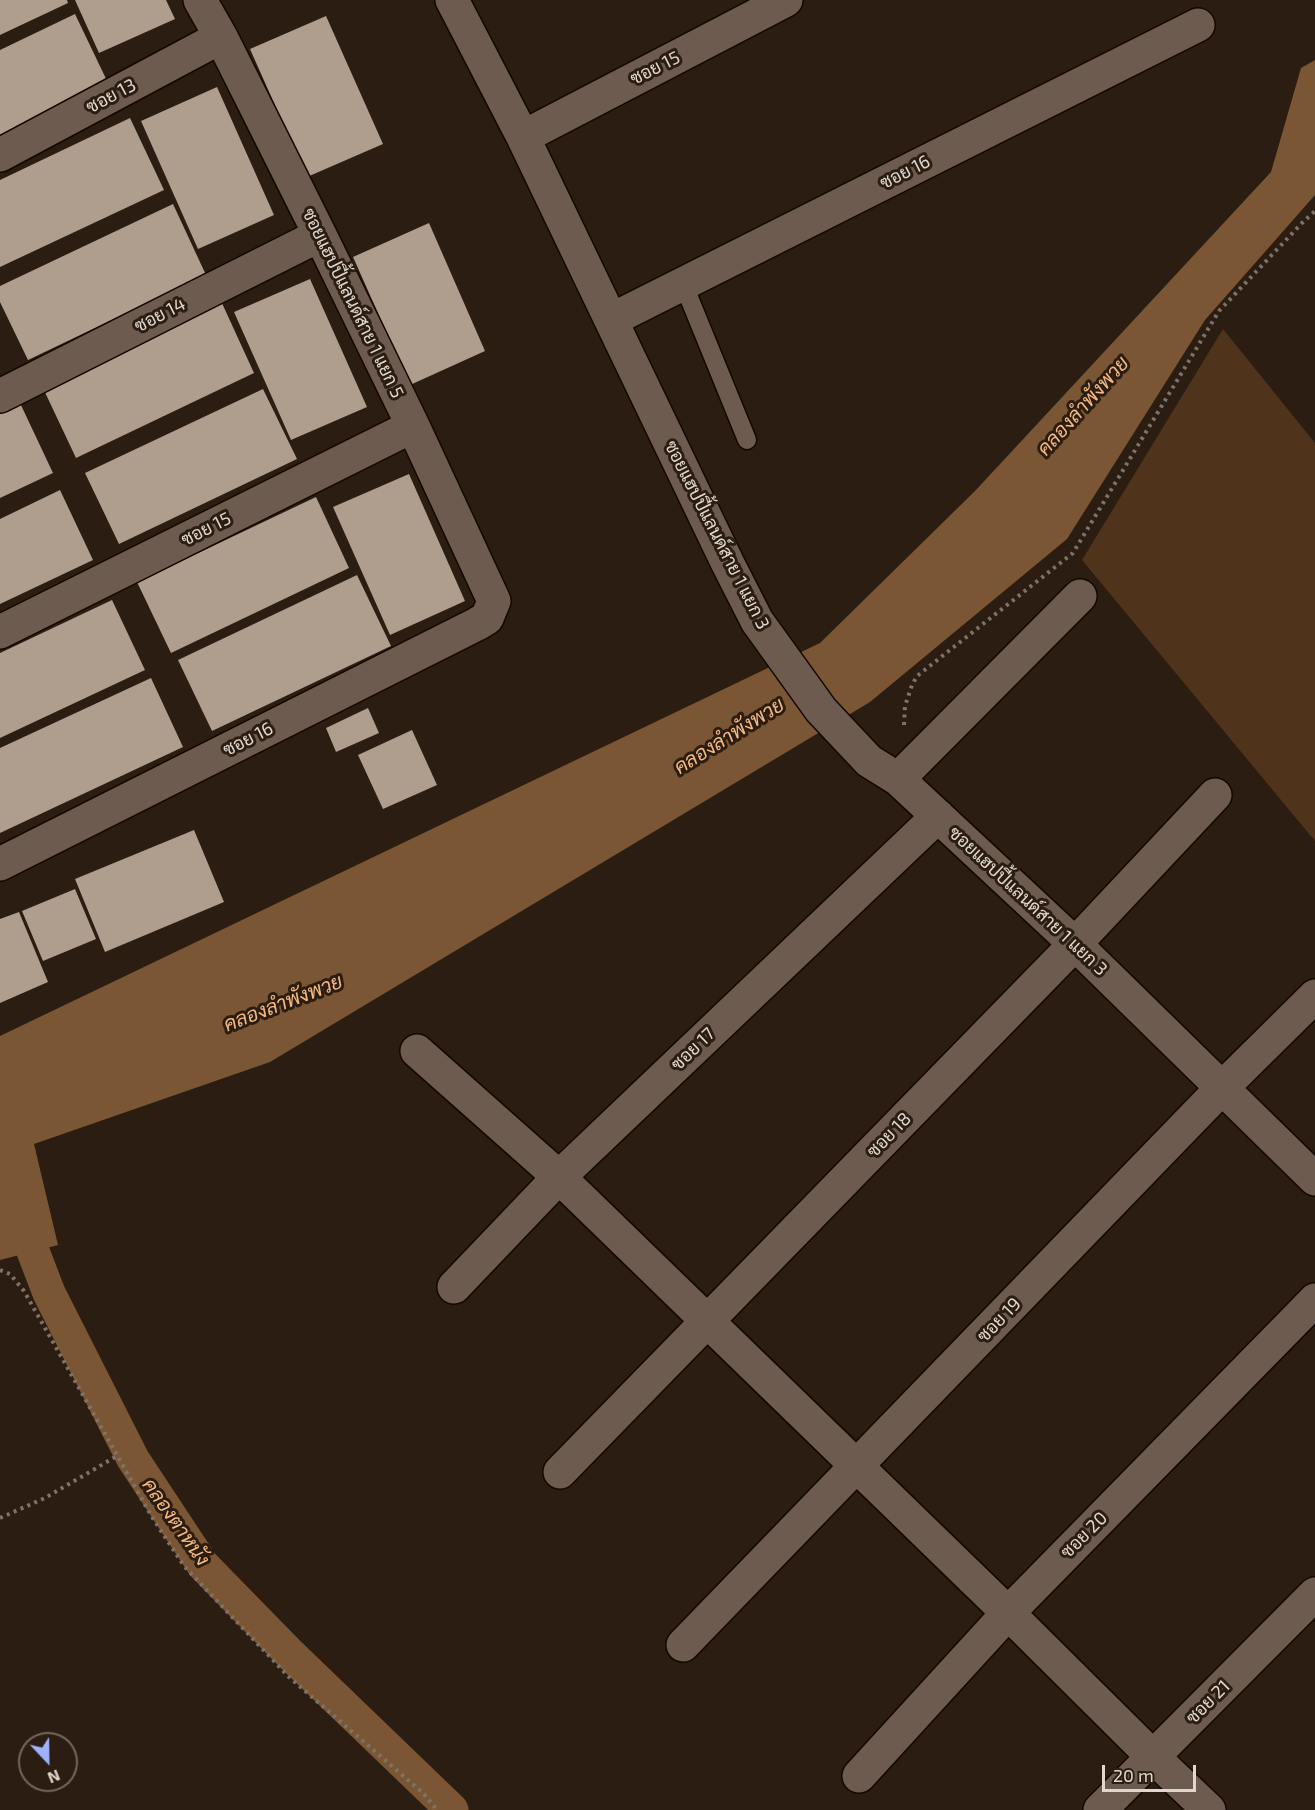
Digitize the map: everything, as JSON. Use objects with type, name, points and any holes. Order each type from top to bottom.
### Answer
[{"type":"street","name":"ซอยแฮปปี้แลนด์สาย 1 แยก 5","points":[[200,0],[221,37],[413,426],[490,590],[494,601],[491,610]]},
{"type":"street","name":"ซอยแฮปปี้แลนด์สาย 1 แยก 3","points":[[452,0],[523,137],[757,621],[820,710],[869,761],[907,770],[938,816],[1075,944],[1315,1179]]},
{"type":"street","name":"ซอย 15","points":[[523,137],[786,0]]},
{"type":"street","name":"ซอย 16","points":[[611,320],[1198,25]]},
{"type":"street","name":"ซอย 13","points":[[0,155],[221,37]]},
{"type":"street","name":"ซอย 14","points":[[0,396],[320,235]]},
{"type":"street","name":"ซอย 15","points":[[0,632],[413,426]]},
{"type":"street","points":[[907,770],[1080,596]]},
{"type":"street","name":"ซอย 16","points":[[0,864],[477,624],[487,618],[491,610]]},
{"type":"street","name":"ซอย 18","points":[[560,1472],[1075,944],[1215,795]]},
{"type":"street","name":"ซอย 17","points":[[454,1287],[559,1178],[938,816]]},
{"type":"street","name":"ซอย 19","points":[[683,1645],[1222,1088],[1315,996]]},
{"type":"street","points":[[417,1052],[559,1178],[1209,1810]]},
{"type":"street","name":"ซอย 20","points":[[859,1776],[1008,1613],[1315,1300]]},
{"type":"street","name":"ซอย 21","points":[[1100,1810],[1315,1594]]},
{"type":"lane","points":[[683,284],[747,440]]},
{"type":"path","points":[[907,770],[905,706],[917,676],[1073,553],[1218,311],[1315,211]]},
{"type":"path","points":[[0,1270],[10,1274],[24,1291],[117,1456],[183,1566],[290,1677],[423,1793],[437,1810]]},
{"type":"path","points":[[0,1518],[45,1497],[117,1456]]},
{"type":"shaded area","points":[[1223,329],[1315,443],[1315,841],[1082,560]]},
{"type":"water","name":"คลองลำพังพวย","points":[[1315,60],[1315,195],[1205,320],[1067,539],[870,702],[270,1062],[34,1144],[58,1245],[0,1260],[0,1036],[820,643],[975,491],[1271,172],[1301,68]]},
{"type":"building","points":[[0,0],[67,0],[68,3],[0,35]]},
{"type":"building","points":[[75,0],[166,0],[175,19],[99,53]]},
{"type":"building","points":[[75,14],[109,85],[0,137],[0,50]]},
{"type":"building","points":[[326,16],[383,144],[307,177],[250,49]]},
{"type":"building","points":[[217,87],[274,215],[198,249],[141,121]]},
{"type":"building","points":[[130,118],[164,190],[0,267],[0,180]]},
{"type":"building","points":[[173,204],[206,275],[28,360],[0,302],[0,286]]},
{"type":"building","points":[[429,223],[485,351],[410,385],[353,257]]},
{"type":"building","points":[[310,279],[367,407],[291,440],[234,312]]},
{"type":"building","points":[[221,301],[254,373],[76,458],[42,386]]},
{"type":"building","points":[[263,389],[297,459],[119,544],[85,473]]},
{"type":"building","points":[[20,403],[53,473],[0,498],[0,413]]},
{"type":"building","points":[[409,474],[465,601],[390,635],[333,507]]},
{"type":"building","points":[[60,490],[93,560],[0,604],[0,519]]},
{"type":"building","points":[[316,497],[349,568],[171,653],[137,582]]},
{"type":"building","points":[[357,575],[391,646],[212,731],[178,660]]},
{"type":"building","points":[[112,600],[145,670],[0,738],[0,653]]},
{"type":"building","points":[[151,678],[183,747],[0,833],[0,748]]},
{"type":"building","points":[[368,708],[379,733],[336,752],[326,728]]},
{"type":"building","points":[[412,730],[437,785],[383,809],[358,755]]},
{"type":"building","points":[[194,830],[224,902],[105,952],[75,879]]},
{"type":"building","points":[[75,889],[96,939],[43,961],[22,911]]},
{"type":"building","points":[[19,912],[48,982],[0,1003],[0,919]]},
{"type":"waterway","name":"คลองตาหนัง","points":[[0,1165],[49,1293],[133,1459],[203,1565],[291,1655],[452,1810]]}]
